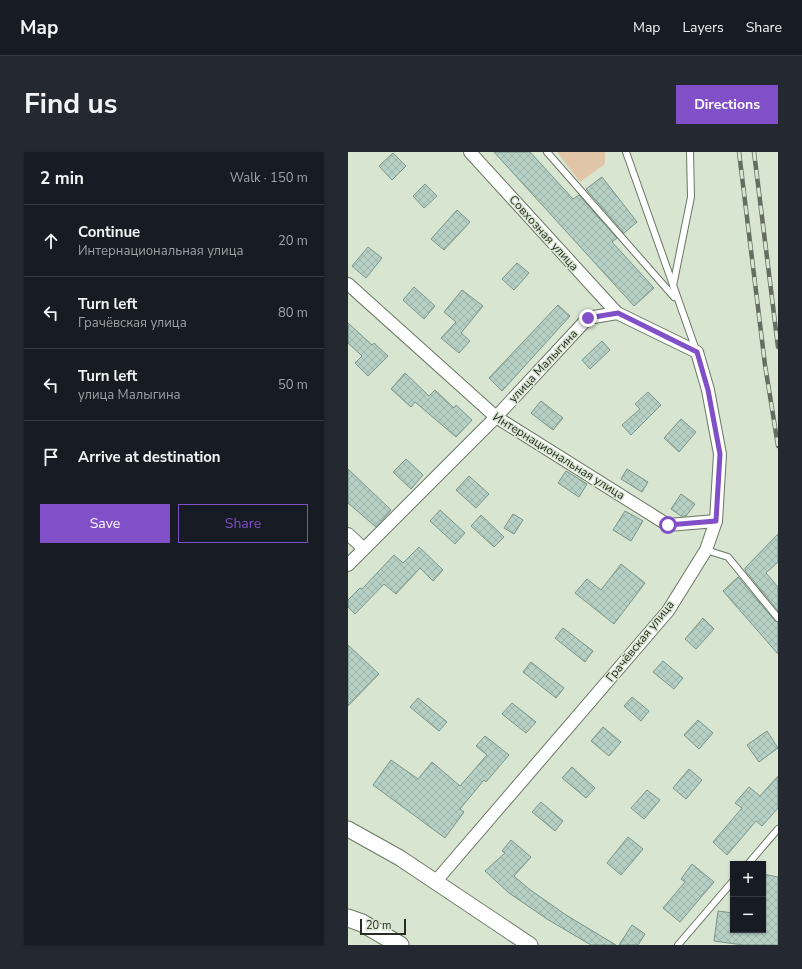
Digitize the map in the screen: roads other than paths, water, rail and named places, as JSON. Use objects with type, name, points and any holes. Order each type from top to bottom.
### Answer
[{"type":"main road","points":[[348,910],[355,920],[400,945]]},
{"type":"street","name":"Совхозная улица","points":[[470,152],[618,313]]},
{"type":"street","name":"Интернациональная улица","points":[[348,284],[496,417],[668,525],[716,521]]},
{"type":"street","points":[[618,313],[697,352]]},
{"type":"street","name":"улица Малыгина","points":[[348,565],[363,548],[496,417],[588,318],[618,313]]},
{"type":"street","name":"Грачёвская улица","points":[[436,881],[668,611],[706,550],[716,521],[720,454],[708,390],[697,352]]},
{"type":"street","points":[[348,534],[363,548]]},
{"type":"street","points":[[349,830],[387,850],[436,881],[507,932],[530,945]]},
{"type":"lane","points":[[547,152],[677,300]]},
{"type":"lane","points":[[626,152],[672,288],[697,352]]},
{"type":"lane","points":[[672,288],[691,198],[690,152]]},
{"type":"lane","points":[[706,550],[728,558],[778,618]]},
{"type":"lane","points":[[751,861],[778,829]]},
{"type":"lane","points":[[678,945],[730,884]]},
{"type":"railway","points":[[739,152],[765,365],[778,446]]},
{"type":"railway","points":[[754,152],[778,347]]}]
